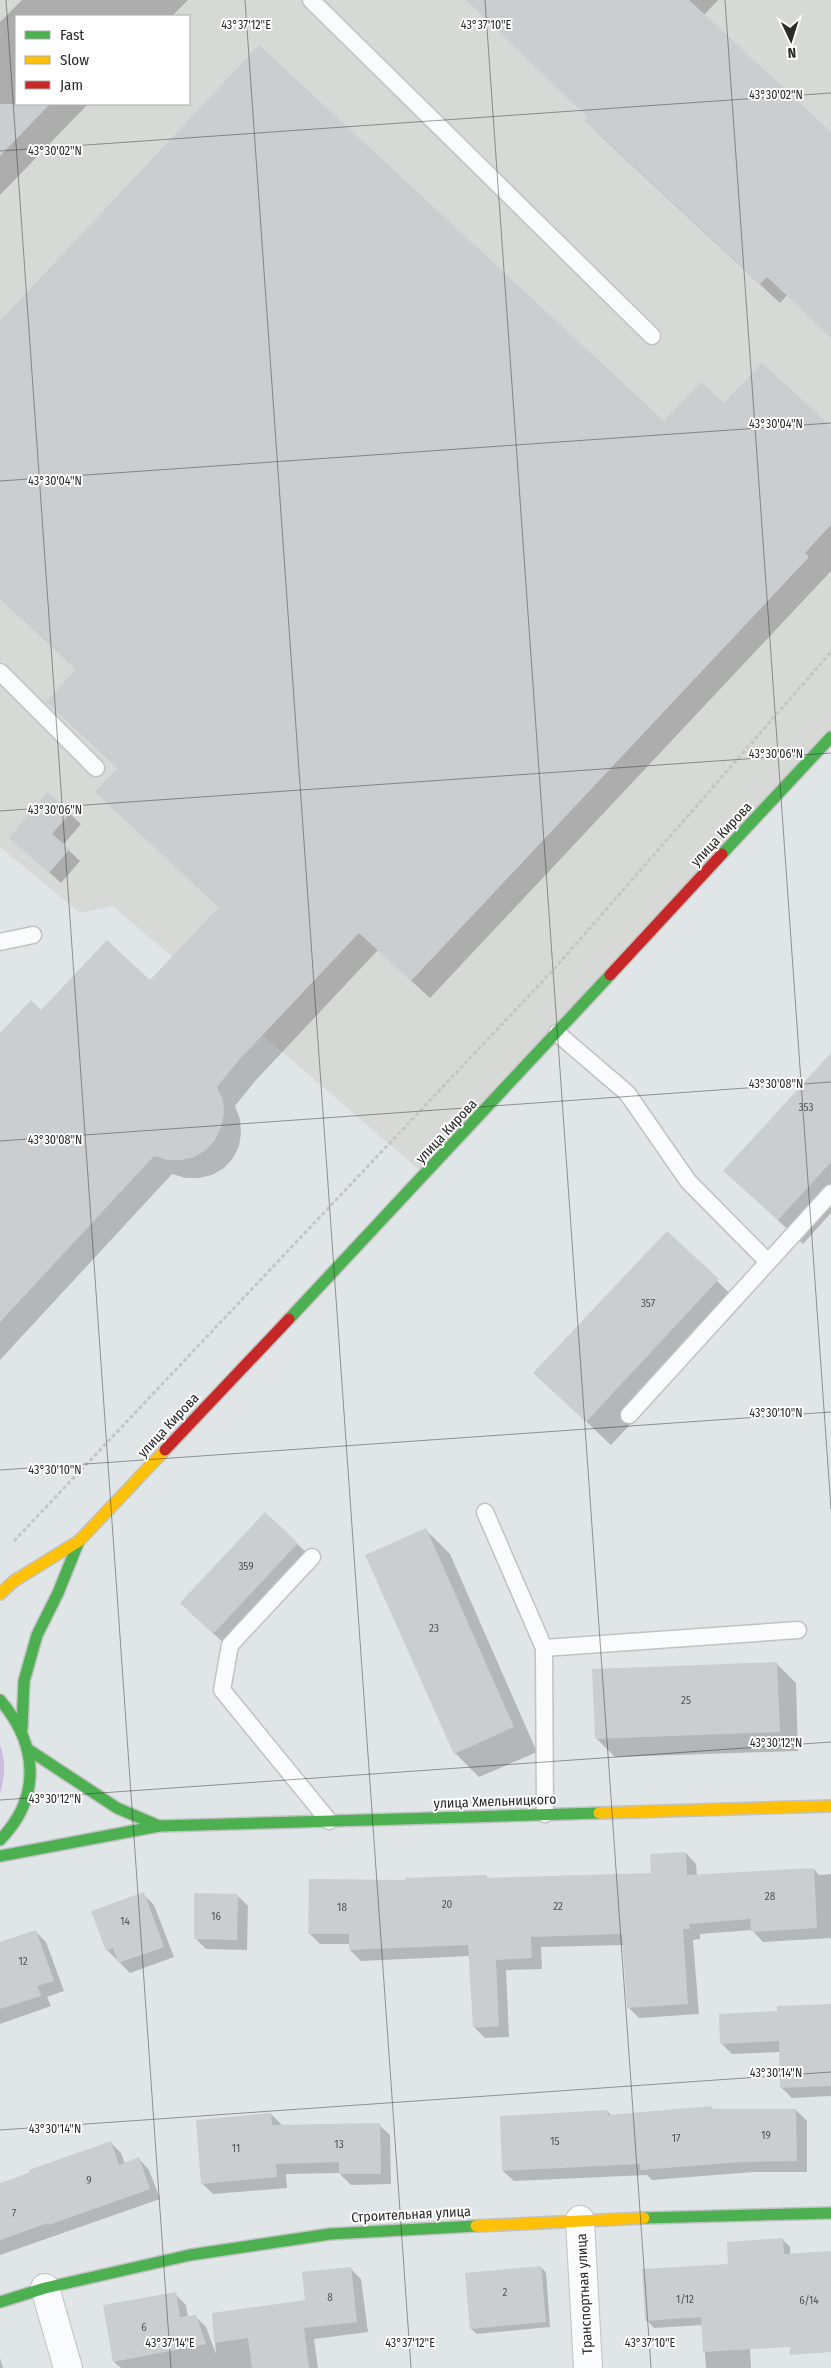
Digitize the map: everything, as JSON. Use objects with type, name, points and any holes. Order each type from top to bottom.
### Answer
[{"type":"street","name":"улица Кирова","points":[[79,1541],[829,744]]},
{"type":"street","points":[[0,1594],[14,1581],[79,1541]]},
{"type":"street","points":[[22,1728],[24,1680],[37,1634],[58,1593],[79,1541]]},
{"type":"street","points":[[0,1700],[10,1709],[22,1728],[29,1750],[31,1773],[27,1797],[18,1819],[0,1840]]},
{"type":"street","points":[[29,1750],[117,1808],[159,1826]]},
{"type":"street","name":"улица Хмельницкого","points":[[0,1856],[159,1826],[831,1806]]},
{"type":"street","name":"Строительная улица","points":[[0,2302],[45,2288],[190,2255],[330,2234],[580,2220],[831,2213]]},
{"type":"street","name":"Транспортная улица","points":[[580,2220],[588,2368]]},
{"type":"street","points":[[45,2288],[68,2368]]},
{"type":"lane","points":[[311,0],[652,336]]},
{"type":"lane","points":[[0,672],[96,768]]},
{"type":"lane","points":[[0,942],[33,935]]},
{"type":"lane","points":[[558,1033],[627,1093],[688,1181],[768,1262]]},
{"type":"lane","points":[[629,1415],[831,1194]]},
{"type":"lane","points":[[485,1512],[544,1648],[545,1814]]},
{"type":"lane","points":[[312,1557],[230,1645],[222,1690],[329,1821]]},
{"type":"lane","points":[[544,1648],[798,1630]]},
{"type":"path","points":[[14,1542],[555,968],[831,652]]},
{"type":"shaded area","points":[[0,0],[831,0],[831,737],[425,1175],[113,906],[80,913],[0,847]]},
{"type":"shaded area","points":[[0,1745],[4,1769],[0,1794]]},
{"type":"building","points":[[466,0],[689,0],[831,132],[831,337],[767,277],[760,284],[584,120],[587,117]]},
{"type":"building","points":[[259,45],[664,421],[701,382],[724,403],[762,363],[831,426],[831,525],[805,553],[809,557],[411,981],[359,933],[238,1061],[217,1087],[223,1100],[224,1114],[215,1140],[206,1150],[194,1157],[181,1160],[167,1160],[154,1156],[0,1322],[0,1033],[31,1000],[41,1010],[107,940],[150,980],[219,907],[95,792],[118,768],[46,702],[76,669],[0,598],[0,321]]},
{"type":"building","points":[[0,104],[49,105],[0,156]]},
{"type":"building","points":[[48,792],[71,812],[52,834],[70,849],[49,873],[9,838]]},
{"type":"building","points":[[831,1053],[831,1162],[778,1220],[723,1171]]},
{"type":"building","points":[[667,1231],[719,1279],[586,1422],[533,1373]]},
{"type":"building","points":[[265,1512],[298,1543],[213,1634],[180,1603]]},
{"type":"building","points":[[426,1528],[514,1727],[454,1754],[365,1555]]},
{"type":"building","points":[[777,1662],[780,1732],[595,1739],[592,1669]]},
{"type":"building","points":[[686,1852],[687,1875],[814,1868],[817,1928],[751,1932],[750,1919],[689,1924],[690,1929],[683,1929],[688,2004],[627,2008],[622,1934],[531,1937],[532,1958],[496,1960],[499,2026],[473,2028],[468,1945],[349,1950],[349,1934],[308,1934],[309,1879],[405,1880],[405,1878],[487,1875],[487,1878],[651,1873],[650,1854]]},
{"type":"building","points":[[144,1892],[164,1947],[118,1963],[113,1948],[106,1951],[91,1911]]},
{"type":"building","points":[[194,1893],[238,1894],[237,1940],[194,1939]]},
{"type":"building","points":[[36,1930],[54,1981],[37,1986],[41,1996],[0,2009],[0,1942]]},
{"type":"building","points":[[831,2004],[831,2086],[780,2088],[779,2041],[720,2044],[719,2014],[777,2011],[777,2006]]},
{"type":"building","points":[[711,2106],[711,2109],[796,2109],[797,2161],[742,2162],[640,2170],[640,2164],[502,2171],[500,2116],[608,2110],[608,2115]]},
{"type":"building","points":[[271,2113],[272,2125],[380,2123],[381,2174],[339,2174],[339,2162],[276,2164],[277,2177],[201,2184],[196,2120]]},
{"type":"building","points":[[111,2141],[119,2165],[139,2157],[150,2189],[49,2225],[48,2223],[0,2240],[0,2183],[30,2173],[29,2170]]},
{"type":"building","points":[[783,2238],[784,2254],[831,2251],[831,2352],[790,2355],[790,2347],[703,2352],[701,2317],[645,2321],[642,2269],[728,2264],[727,2242]]},
{"type":"building","points":[[541,2266],[546,2322],[470,2329],[465,2273]]},
{"type":"building","points":[[351,2267],[357,2322],[304,2328],[309,2368],[252,2368],[248,2338],[214,2343],[212,2313],[305,2300],[302,2272]]},
{"type":"building","points":[[176,2292],[180,2317],[196,2315],[206,2344],[113,2362],[103,2305]]},
{"type":"traffic: fast","points":[[722,854],[831,737]]},
{"type":"traffic: fast","points":[[289,1319],[610,975]]},
{"type":"traffic: fast","points":[[22,1728],[24,1681],[37,1635],[58,1593],[79,1541]]},
{"type":"traffic: fast","points":[[0,1700],[13,1717],[22,1734],[28,1752],[30,1770],[23,1806],[14,1823],[0,1840]]},
{"type":"traffic: fast","points":[[29,1750],[117,1808],[159,1826]]},
{"type":"traffic: fast","points":[[0,1856],[159,1826],[599,1813]]},
{"type":"traffic: fast","points":[[644,2218],[831,2213]]},
{"type":"traffic: fast","points":[[0,2302],[45,2288],[190,2255],[330,2234],[476,2226]]},
{"type":"traffic: slow","points":[[0,1594],[14,1581],[79,1541],[165,1450]]},
{"type":"traffic: slow","points":[[599,1813],[831,1806]]},
{"type":"traffic: slow","points":[[476,2226],[644,2218]]},
{"type":"traffic: jam","points":[[610,975],[722,854]]},
{"type":"traffic: jam","points":[[165,1450],[289,1319]]}]
